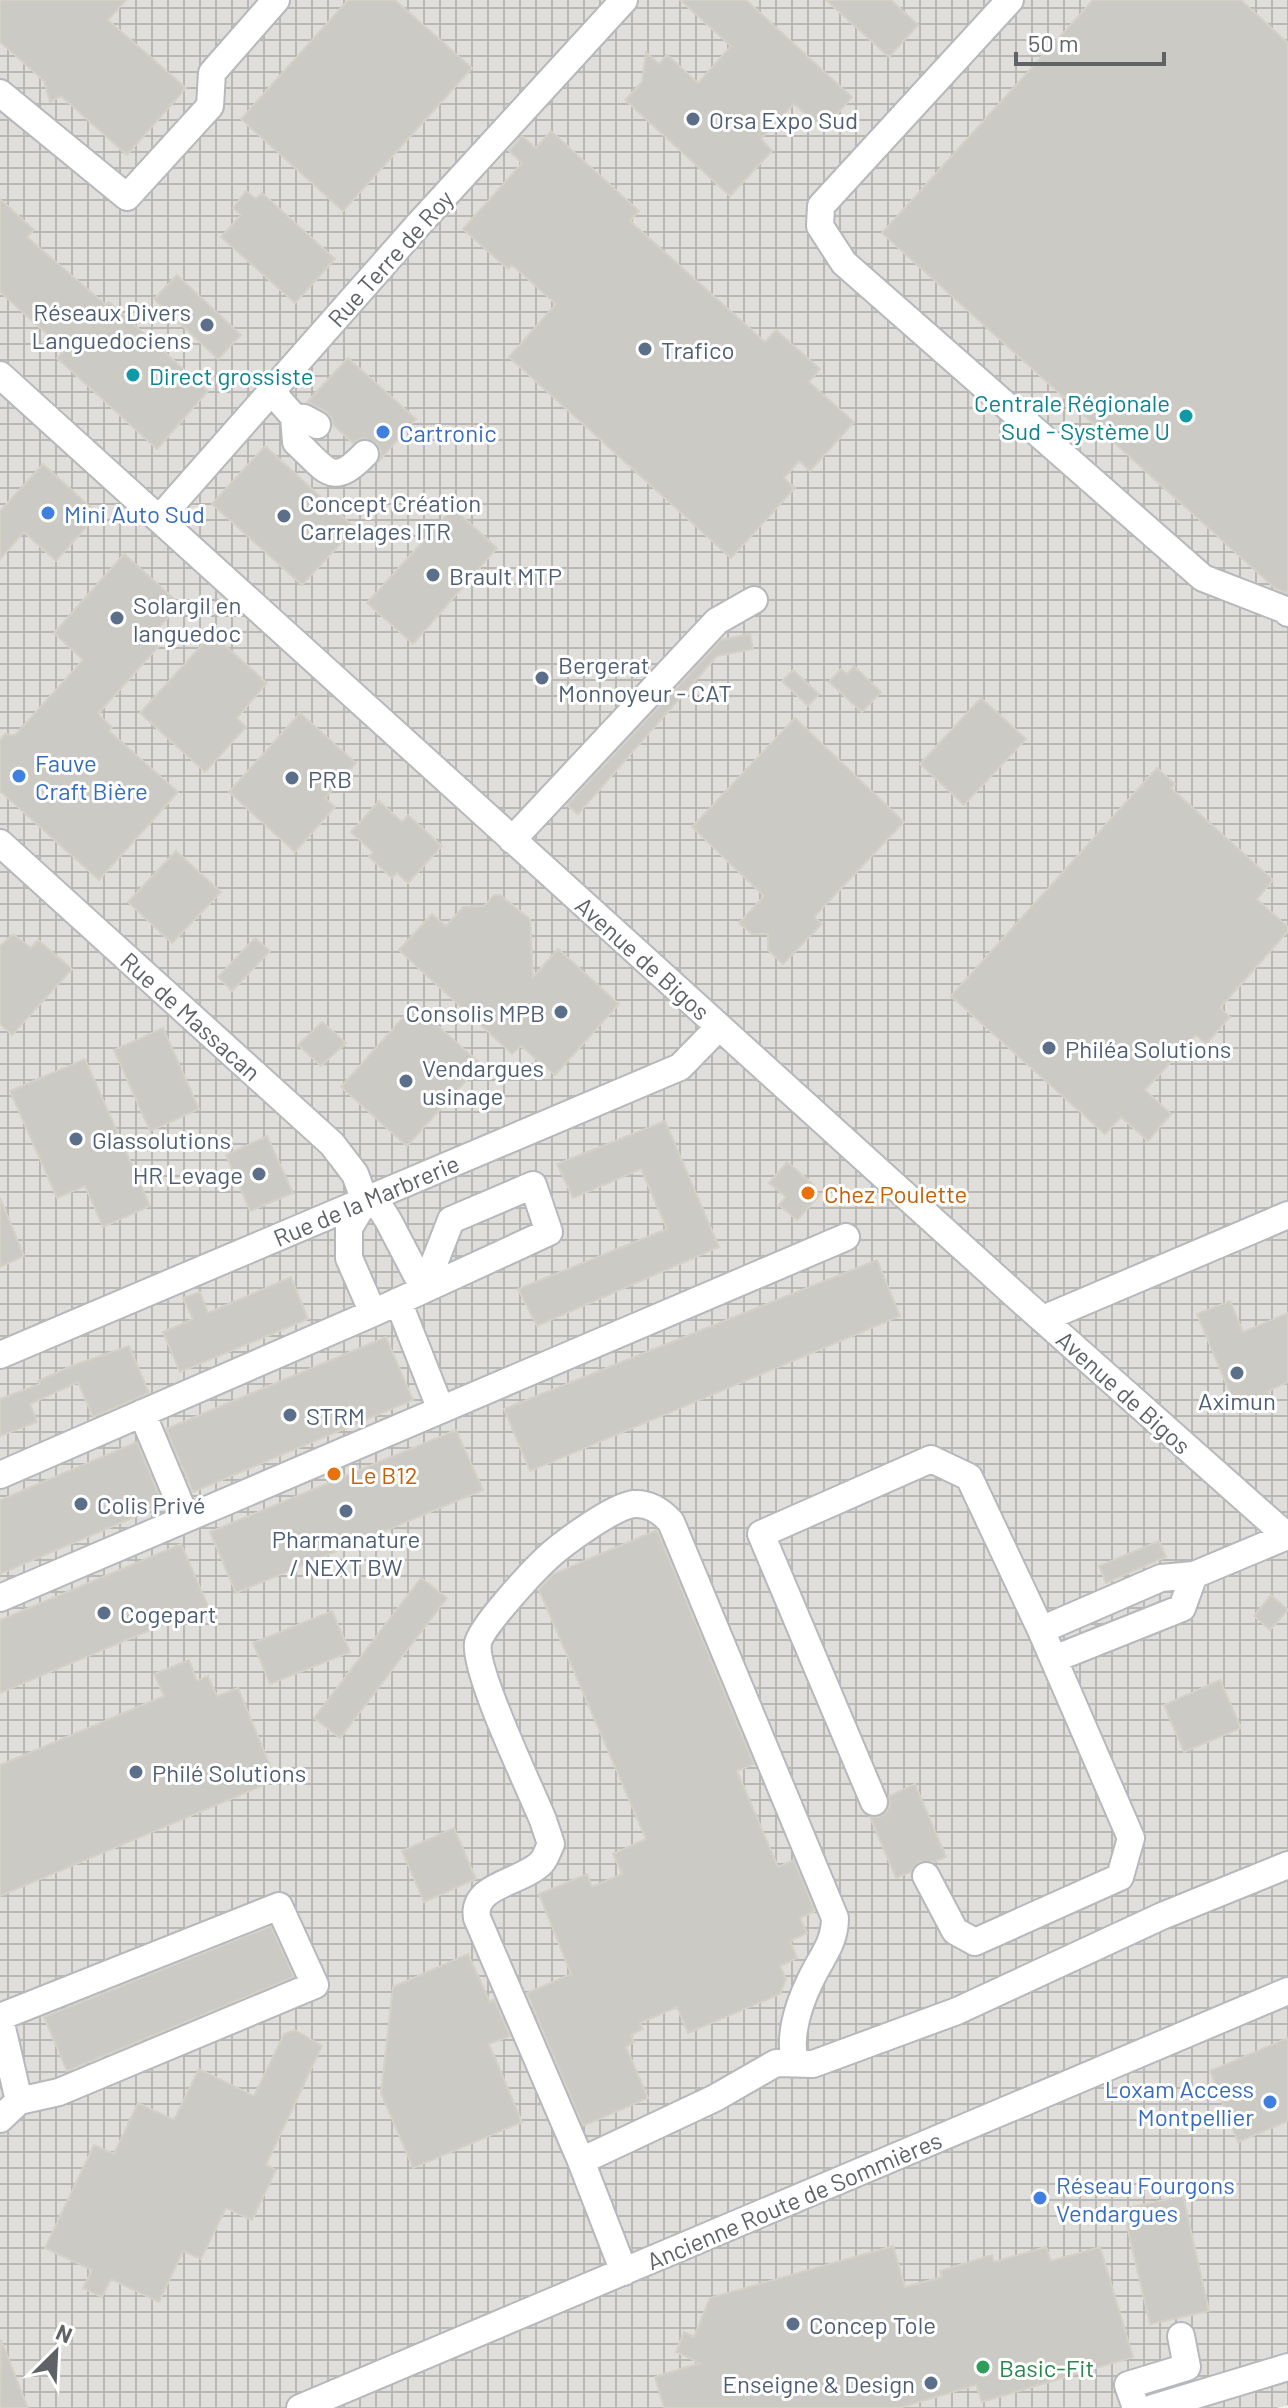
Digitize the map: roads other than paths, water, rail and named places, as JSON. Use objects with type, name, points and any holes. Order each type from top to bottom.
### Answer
[{"type":"street","points":[[0,93],[127,197],[210,106],[212,73],[276,0]]},
{"type":"street","name":"Rue Terre de Roy","points":[[159,519],[418,225],[624,0]]},
{"type":"street","points":[[1010,0],[821,206],[820,226],[844,263],[1203,578],[1288,613]]},
{"type":"street","name":"Avenue de Bigos","points":[[0,375],[1287,1537]]},
{"type":"street","points":[[272,392],[306,421],[296,442],[328,471],[337,474],[346,472],[365,454]]},
{"type":"street","points":[[512,840],[717,621],[754,600]]},
{"type":"street","name":"Rue de Massacan","points":[[0,843],[332,1144],[355,1174],[365,1201]]},
{"type":"street","name":"Rue de la Marbrerie","points":[[0,1355],[680,1067],[719,1027]]},
{"type":"street","points":[[0,1475],[373,1313],[549,1232],[533,1185],[451,1220],[424,1289]]},
{"type":"street","points":[[373,1313],[349,1258],[349,1228],[365,1201],[379,1206],[424,1289]]},
{"type":"street","points":[[1043,1319],[1288,1215]]},
{"type":"street","points":[[0,1598],[846,1237]]},
{"type":"street","points":[[398,1301],[441,1410]]},
{"type":"street","points":[[142,1413],[186,1518]]},
{"type":"street","points":[[874,1802],[761,1534],[931,1459],[969,1477],[1041,1630],[1131,1838],[1120,1877],[975,1942],[955,1931],[926,1876]]},
{"type":"street","points":[[624,2272],[581,2161],[477,1918],[475,1906],[481,1896],[534,1869],[544,1860],[551,1844],[481,1671],[478,1643],[487,1626],[548,1557],[617,1509],[633,1504],[648,1505],[662,1512],[671,1522],[835,1918],[831,1946],[811,1977],[794,2025],[790,2045],[795,2063]]},
{"type":"street","points":[[1041,1630],[1161,1578],[1194,1575],[1287,1537]]},
{"type":"street","points":[[1054,1659],[1182,1608],[1194,1575]]},
{"type":"street","points":[[581,2161],[715,2098],[776,2063],[813,2064],[957,2011],[1162,1916],[1288,1865]]},
{"type":"street","points":[[0,2119],[19,2101],[59,2092],[315,1985],[279,1906],[0,2018],[19,2101]]},
{"type":"street","name":"Ancienne Route de Sommières","points":[[300,2408],[1288,1991]]},
{"type":"street","points":[[1136,2408],[1128,2385],[1187,2367],[1181,2336]]},
{"type":"street","points":[[1153,2408],[1288,2367]]},
{"type":"place","name":"Orsa Expo Sud","points":[[693,119]]},
{"type":"place","name":"Réseaux Divers Languedociens","points":[[207,325]]},
{"type":"place","name":"Trafico","points":[[645,349]]},
{"type":"place","name":"Direct grossiste","points":[[133,375]]},
{"type":"place","name":"Centrale Régionale Sud - Système U","points":[[1186,416]]},
{"type":"place","name":"Cartronic","points":[[383,432]]},
{"type":"place","name":"Mini Auto Sud","points":[[48,513]]},
{"type":"place","name":"Concept Création Carrelages ITR","points":[[284,516]]},
{"type":"place","name":"Brault MTP","points":[[433,575]]},
{"type":"place","name":"Solargil en languedoc","points":[[117,618]]},
{"type":"place","name":"Bergerat Monnoyeur - CAT","points":[[542,678]]},
{"type":"place","name":"Fauve Craft Bière","points":[[19,776]]},
{"type":"place","name":"PRB","points":[[292,778]]},
{"type":"place","name":"Consolis MPB","points":[[561,1012]]},
{"type":"place","name":"Philéa Solutions","points":[[1049,1048]]},
{"type":"place","name":"Vendargues usinage","points":[[406,1081]]},
{"type":"place","name":"Glassolutions","points":[[76,1139]]},
{"type":"place","name":"HR Levage","points":[[259,1174]]},
{"type":"place","name":"Chez Poulette","points":[[808,1193]]},
{"type":"place","name":"Aximun","points":[[1237,1373]]},
{"type":"place","name":"STRM","points":[[290,1415]]},
{"type":"place","name":"Le B12","points":[[334,1474]]},
{"type":"place","name":"Colis Privé","points":[[81,1504]]},
{"type":"place","name":"Pharmanature / NEXT BW","points":[[346,1511]]},
{"type":"place","name":"Cogepart","points":[[104,1613]]},
{"type":"place","name":"Philé Solutions","points":[[136,1772]]},
{"type":"place","name":"Loxam Access Montpellier","points":[[1270,2102]]},
{"type":"place","name":"Réseau Fourgons Vendargues","points":[[1040,2198]]},
{"type":"place","name":"Concep Tole","points":[[793,2324]]},
{"type":"place","name":"Basic-Fit","points":[[983,2367]]},
{"type":"place","name":"Enseigne & Design","points":[[931,2383]]}]
